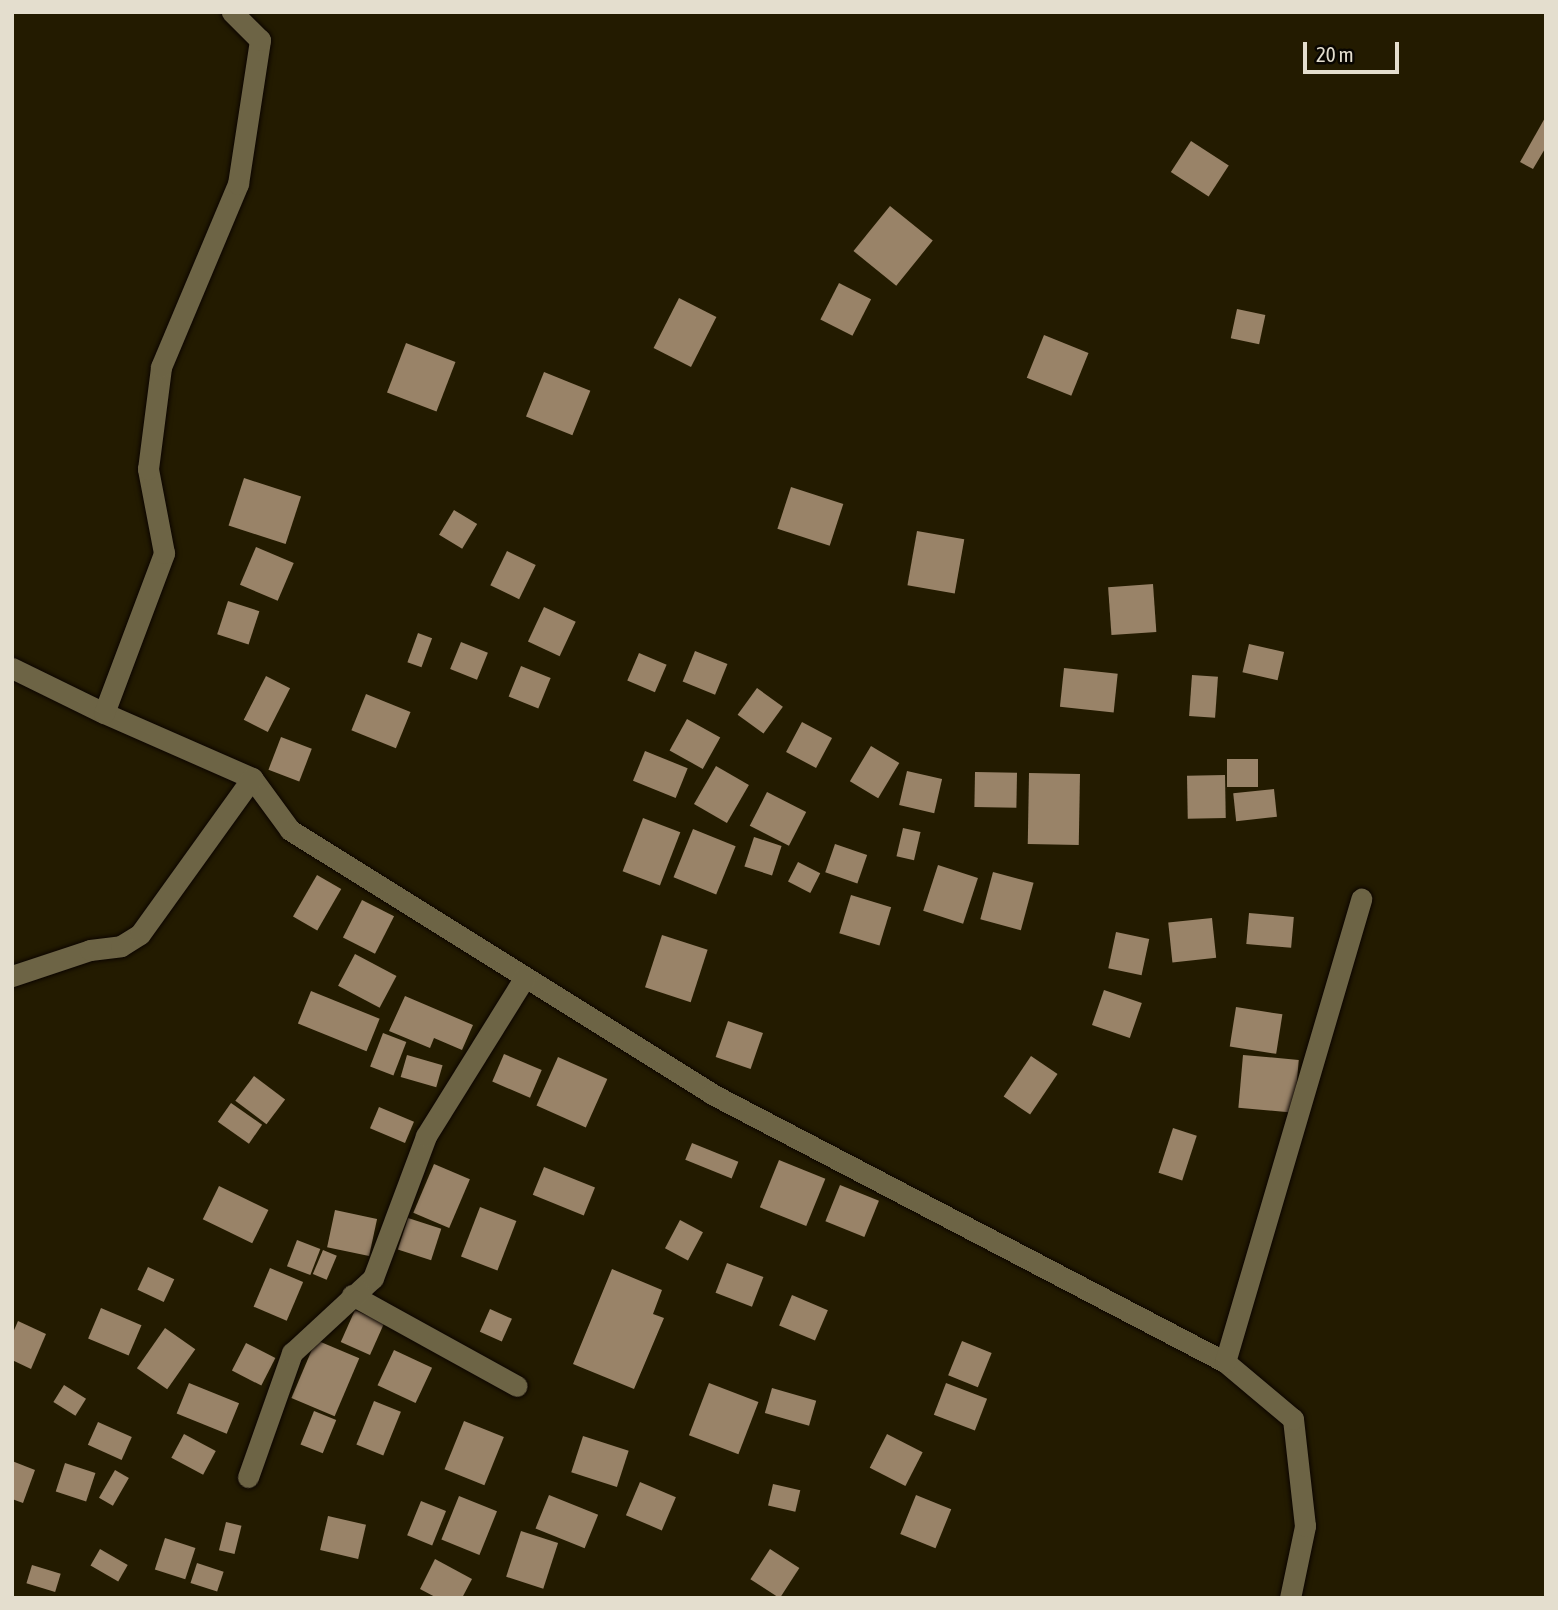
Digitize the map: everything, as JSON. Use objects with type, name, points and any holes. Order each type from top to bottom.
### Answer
[{"type":"street","points":[[104,713],[164,552],[148,469],[161,367],[238,184],[260,40],[232,12]]},
{"type":"street","points":[[12,667],[104,713],[252,778],[290,830],[712,1094],[1225,1362],[1293,1419],[1305,1526],[1290,1598]]},
{"type":"street","points":[[12,976],[90,950],[121,946],[140,934],[252,778]]},
{"type":"street","points":[[1225,1362],[1362,899]]},
{"type":"street","points":[[248,1476],[292,1353],[373,1278],[426,1136],[525,977]]},
{"type":"street","points":[[352,1295],[517,1386]]},
{"type":"building","points":[[1546,116],[1546,147],[1533,169],[1520,162]]},
{"type":"building","points":[[1191,141],[1229,166],[1209,197],[1171,172]]},
{"type":"building","points":[[890,206],[933,241],[896,286],[853,251]]},
{"type":"building","points":[[839,283],[871,299],[852,336],[820,320]]},
{"type":"building","points":[[679,298],[716,317],[691,367],[654,348]]},
{"type":"building","points":[[1237,309],[1265,315],[1259,344],[1231,338]]},
{"type":"building","points":[[1044,335],[1089,353],[1071,396],[1027,378]]},
{"type":"building","points":[[406,343],[455,362],[436,411],[387,392]]},
{"type":"building","points":[[544,372],[590,391],[572,435],[526,417]]},
{"type":"building","points":[[244,478],[301,497],[286,544],[229,526]]},
{"type":"building","points":[[791,487],[843,504],[830,546],[777,529]]},
{"type":"building","points":[[454,510],[477,524],[462,549],[439,535]]},
{"type":"building","points":[[917,531],[964,539],[955,593],[907,585]]},
{"type":"building","points":[[256,547],[294,563],[278,601],[240,585]]},
{"type":"building","points":[[507,551],[536,565],[519,599],[490,585]]},
{"type":"building","points":[[1153,584],[1156,632],[1111,635],[1108,587]]},
{"type":"building","points":[[228,601],[259,611],[249,644],[217,634]]},
{"type":"building","points":[[544,607],[576,622],[560,656],[528,641]]},
{"type":"building","points":[[418,633],[432,638],[421,667],[407,662]]},
{"type":"building","points":[[461,642],[488,653],[477,680],[450,669]]},
{"type":"building","points":[[1249,644],[1284,652],[1278,680],[1242,672]]},
{"type":"building","points":[[695,651],[727,664],[715,695],[683,682]]},
{"type":"building","points":[[639,653],[667,665],[655,692],[627,681]]},
{"type":"building","points":[[521,666],[551,678],[538,709],[509,697]]},
{"type":"building","points":[[1064,668],[1118,674],[1114,712],[1060,707]]},
{"type":"building","points":[[1192,675],[1218,677],[1215,718],[1189,716]]},
{"type":"building","points":[[266,676],[290,688],[268,732],[244,720]]},
{"type":"building","points":[[757,688],[783,707],[763,734],[738,715]]},
{"type":"building","points":[[366,694],[411,712],[396,748],[351,730]]},
{"type":"building","points":[[687,719],[720,737],[703,769],[670,750]]},
{"type":"building","points":[[802,722],[832,738],[816,768],[786,752]]},
{"type":"building","points":[[281,737],[312,749],[299,782],[268,770]]},
{"type":"building","points":[[871,746],[899,763],[878,798],[850,781]]},
{"type":"building","points":[[645,751],[688,768],[676,798],[633,781]]},
{"type":"building","points":[[1227,759],[1258,759],[1258,787],[1227,787]]},
{"type":"building","points":[[716,766],[749,785],[727,823],[694,804]]},
{"type":"building","points":[[907,771],[942,779],[934,813],[899,805]]},
{"type":"building","points":[[975,772],[1017,773],[1016,808],[974,807]]},
{"type":"building","points":[[1029,773],[1080,774],[1079,845],[1028,844]]},
{"type":"building","points":[[1225,775],[1226,818],[1188,819],[1187,776]]},
{"type":"building","points":[[1274,789],[1277,817],[1236,821],[1233,793]]},
{"type":"building","points":[[767,792],[806,812],[789,846],[750,826]]},
{"type":"building","points":[[643,818],[680,832],[660,886],[623,871]]},
{"type":"building","points":[[903,828],[921,832],[914,860],[896,856]]},
{"type":"building","points":[[693,829],[736,846],[716,894],[674,877]]},
{"type":"building","points":[[754,837],[782,846],[772,875],[744,866]]},
{"type":"building","points":[[835,844],[867,855],[857,883],[825,872]]},
{"type":"building","points":[[798,862],[820,873],[810,893],[788,882]]},
{"type":"building","points":[[938,865],[978,878],[963,924],[923,911]]},
{"type":"building","points":[[993,872],[1034,883],[1021,930],[980,919]]},
{"type":"building","points":[[317,875],[341,889],[317,931],[293,917]]},
{"type":"building","points":[[851,895],[891,907],[879,946],[839,933]]},
{"type":"building","points":[[362,900],[394,916],[375,954],[343,937]]},
{"type":"building","points":[[1249,913],[1294,917],[1291,948],[1246,944]]},
{"type":"building","points":[[1212,918],[1216,958],[1172,962],[1168,923]]},
{"type":"building","points":[[1116,932],[1149,939],[1142,975],[1108,968]]},
{"type":"building","points":[[662,935],[708,950],[691,1002],[645,987]]},
{"type":"building","points":[[355,954],[396,976],[380,1008],[338,986]]},
{"type":"building","points":[[1104,990],[1142,1003],[1130,1038],[1092,1025]]},
{"type":"building","points":[[311,991],[380,1019],[367,1051],[298,1023]]},
{"type":"building","points":[[405,996],[473,1025],[462,1050],[434,1038],[430,1048],[389,1031]]},
{"type":"building","points":[[1236,1007],[1282,1014],[1276,1054],[1230,1047]]},
{"type":"building","points":[[728,1021],[763,1033],[751,1069],[716,1057]]},
{"type":"building","points":[[383,1033],[406,1042],[393,1076],[370,1067]]},
{"type":"building","points":[[504,1054],[542,1070],[530,1098],[492,1082]]},
{"type":"building","points":[[407,1055],[443,1065],[436,1087],[401,1077]]},
{"type":"building","points":[[1243,1055],[1299,1060],[1294,1113],[1238,1108]]},
{"type":"building","points":[[1031,1056],[1058,1074],[1030,1115],[1004,1097]]},
{"type":"building","points":[[558,1057],[607,1079],[586,1127],[536,1105]]},
{"type":"building","points":[[254,1076],[285,1099],[266,1124],[235,1101]]},
{"type":"building","points":[[231,1103],[262,1125],[249,1144],[218,1122]]},
{"type":"building","points":[[379,1107],[414,1122],[405,1143],[370,1128]]},
{"type":"building","points":[[1173,1128],[1197,1136],[1182,1180],[1158,1173]]},
{"type":"building","points":[[692,1143],[738,1162],[732,1178],[685,1160]]},
{"type":"building","points":[[779,1160],[825,1179],[806,1226],[760,1207]]},
{"type":"building","points":[[434,1164],[470,1179],[449,1228],[413,1213]]},
{"type":"building","points":[[544,1167],[595,1188],[584,1215],[533,1195]]},
{"type":"building","points":[[840,1185],[879,1201],[864,1237],[825,1221]]},
{"type":"building","points":[[219,1186],[268,1210],[252,1243],[203,1219]]},
{"type":"building","points":[[480,1207],[516,1221],[497,1270],[461,1256]]},
{"type":"building","points":[[335,1210],[377,1219],[369,1256],[327,1247]]},
{"type":"building","points":[[408,1218],[441,1229],[431,1260],[398,1249]]},
{"type":"building","points":[[680,1220],[703,1232],[688,1260],[665,1248]]},
{"type":"building","points":[[297,1240],[320,1249],[310,1275],[287,1266]]},
{"type":"building","points":[[323,1250],[337,1256],[327,1280],[313,1274]]},
{"type":"building","points":[[727,1263],[763,1277],[752,1307],[716,1293]]},
{"type":"building","points":[[148,1267],[174,1279],[164,1302],[137,1290]]},
{"type":"building","points":[[270,1268],[303,1282],[287,1321],[254,1307]]},
{"type":"building","points":[[612,1269],[662,1290],[653,1314],[664,1318],[634,1389],[573,1364]]},
{"type":"building","points":[[792,1295],[828,1310],[815,1341],[779,1325]]},
{"type":"building","points":[[101,1308],[142,1325],[129,1356],[88,1338]]},
{"type":"building","points":[[490,1309],[512,1319],[502,1342],[480,1332]]},
{"type":"building","points":[[355,1310],[384,1323],[370,1355],[341,1342]]},
{"type":"building","points":[[18,1321],[46,1334],[31,1369],[12,1360],[12,1335]]},
{"type":"building","points":[[165,1328],[195,1349],[167,1389],[137,1368]]},
{"type":"building","points":[[316,1340],[359,1358],[335,1416],[291,1398]]},
{"type":"building","points":[[962,1341],[992,1353],[978,1387],[948,1375]]},
{"type":"building","points":[[246,1343],[275,1358],[261,1386],[232,1371]]},
{"type":"building","points":[[394,1350],[432,1368],[416,1403],[378,1385]]},
{"type":"building","points":[[189,1383],[239,1403],[227,1434],[177,1414]]},
{"type":"building","points":[[709,1383],[758,1402],[738,1454],[689,1435]]},
{"type":"building","points":[[946,1383],[987,1399],[975,1431],[934,1415]]},
{"type":"building","points":[[64,1385],[86,1399],[75,1416],[53,1402]]},
{"type":"building","points":[[772,1388],[816,1401],[809,1426],[765,1413]]},
{"type":"building","points":[[374,1401],[401,1412],[383,1455],[356,1445]]},
{"type":"building","points":[[314,1411],[336,1420],[323,1453],[301,1444]]},
{"type":"building","points":[[464,1421],[504,1437],[484,1485],[445,1469]]},
{"type":"building","points":[[98,1422],[132,1437],[122,1460],[88,1445]]},
{"type":"building","points":[[184,1434],[216,1451],[203,1475],[171,1458]]},
{"type":"building","points":[[887,1434],[923,1452],[905,1486],[870,1468]]},
{"type":"building","points":[[583,1436],[629,1451],[617,1487],[571,1472]]},
{"type":"building","points":[[12,1461],[35,1470],[23,1503],[12,1499]]},
{"type":"building","points":[[65,1463],[95,1473],[86,1501],[56,1492]]},
{"type":"building","points":[[115,1470],[129,1478],[113,1506],[99,1498]]},
{"type":"building","points":[[640,1482],[676,1497],[662,1530],[626,1515]]},
{"type":"building","points":[[773,1484],[800,1490],[795,1512],[768,1505]]},
{"type":"building","points":[[549,1495],[598,1515],[585,1548],[536,1528]]},
{"type":"building","points":[[916,1495],[951,1509],[935,1548],[900,1534]]},
{"type":"building","points":[[459,1496],[497,1511],[479,1555],[441,1540]]},
{"type":"building","points":[[421,1501],[446,1511],[432,1545],[407,1535]]},
{"type":"building","points":[[328,1516],[366,1525],[358,1559],[320,1550]]},
{"type":"building","points":[[226,1522],[242,1526],[235,1554],[219,1550]]},
{"type":"building","points":[[521,1531],[558,1543],[543,1589],[506,1577]]},
{"type":"building","points":[[165,1538],[195,1548],[185,1579],[155,1569]]},
{"type":"building","points":[[100,1549],[128,1565],[118,1581],[90,1565]]},
{"type":"building","points":[[770,1549],[799,1568],[780,1598],[750,1579]]},
{"type":"building","points":[[435,1559],[472,1579],[462,1598],[437,1598],[420,1589]]},
{"type":"building","points":[[197,1563],[224,1572],[217,1592],[191,1583]]},
{"type":"building","points":[[32,1565],[61,1574],[55,1592],[26,1583]]}]
